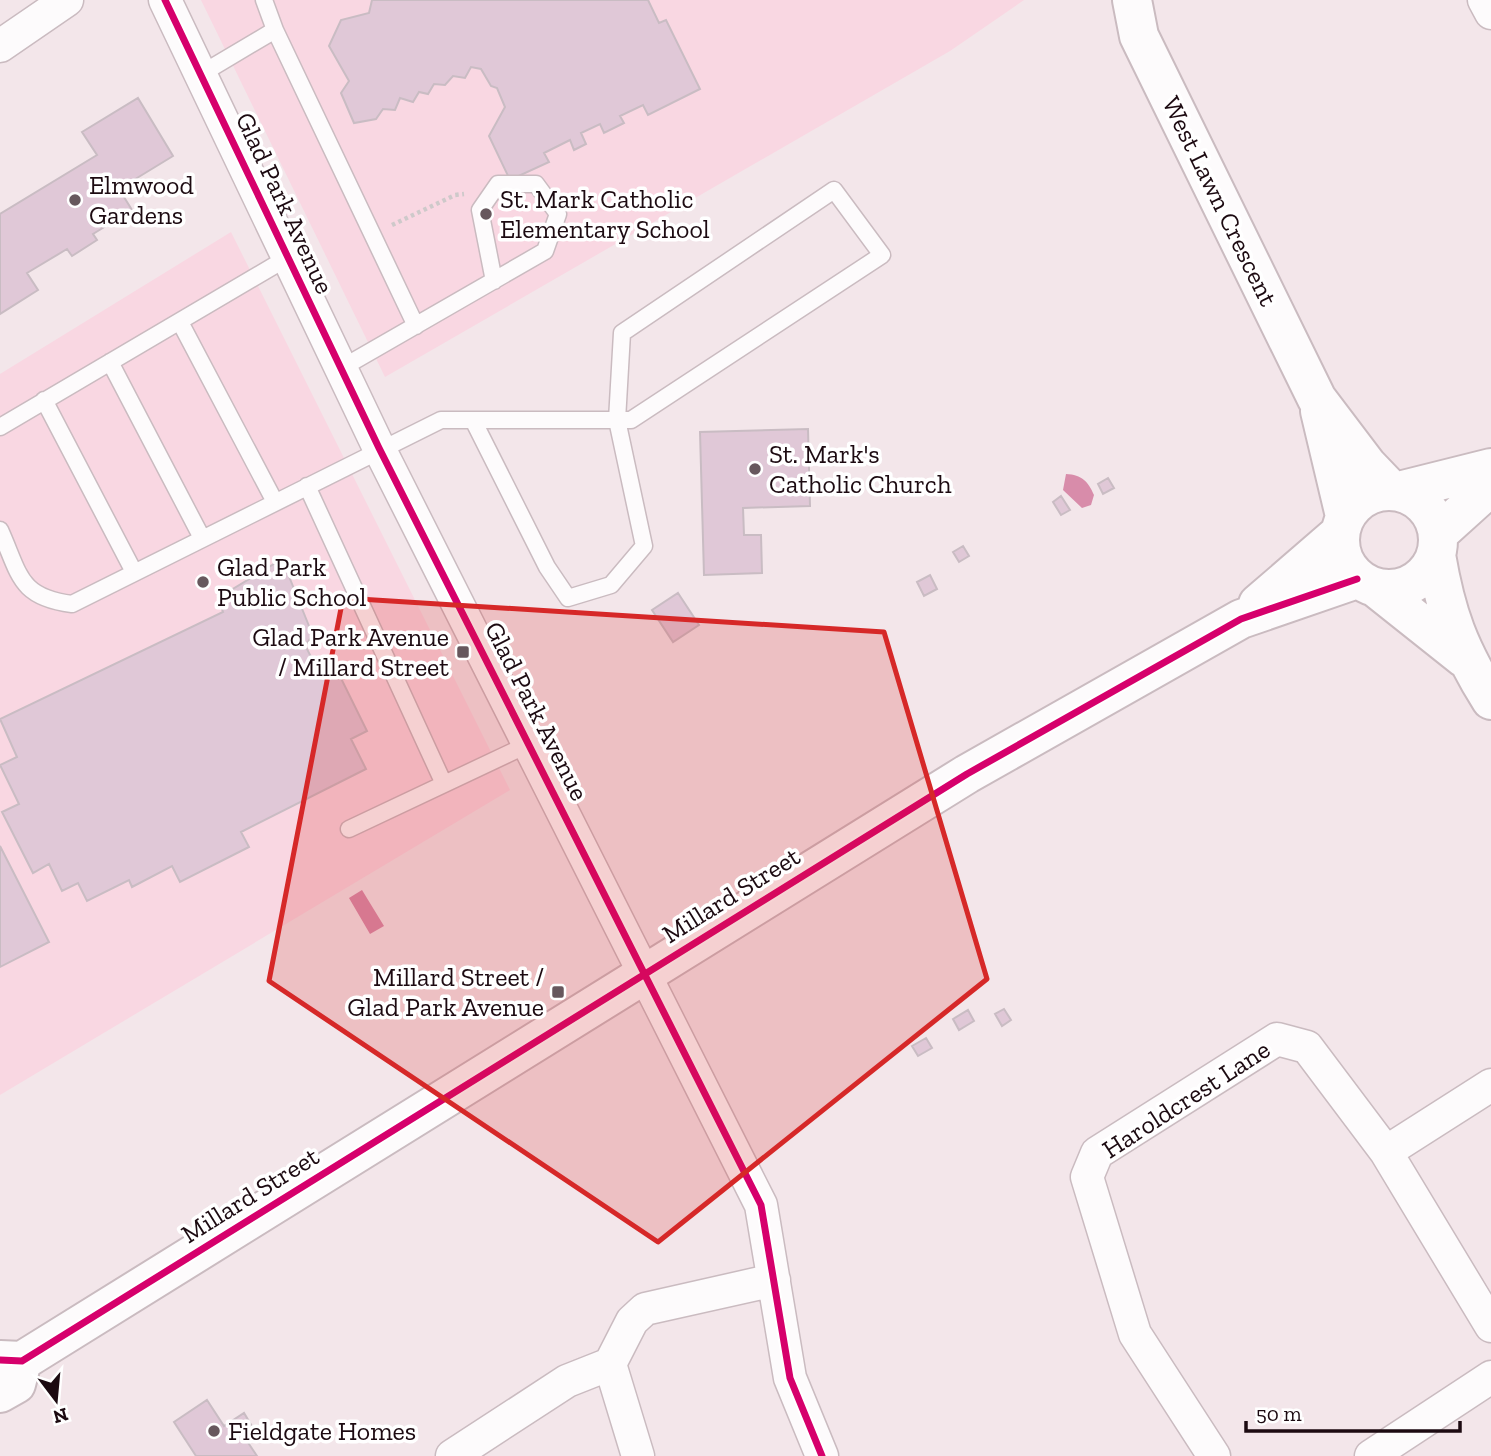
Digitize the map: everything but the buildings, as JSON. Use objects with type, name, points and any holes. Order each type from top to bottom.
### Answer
[{"type":"street","points":[[0,46],[67,0]]},
{"type":"street","name":"Glad Park Avenue","points":[[165,0],[379,448],[531,743],[761,1205],[790,1378],[822,1456]]},
{"type":"street","name":"West Lawn Crescent","points":[[1132,0],[1139,36],[1317,399],[1367,465],[1395,491]]},
{"type":"street","points":[[1484,0],[1491,13]]},
{"type":"street","name":"West Lawn Crescent","points":[[1317,399],[1342,525]]},
{"type":"street","points":[[1466,660],[1367,583],[1343,558],[1342,525],[1364,497],[1491,468]]},
{"type":"street","points":[[1367,583],[1391,590],[1412,583],[1429,568],[1437,545],[1491,486]]},
{"type":"street","points":[[1395,491],[1426,507],[1434,520],[1445,607],[1466,660],[1491,699]]},
{"type":"street","name":"Millard Street","points":[[0,1393],[16,1384],[11,1360],[645,974],[967,774],[1241,619],[1342,525]]},
{"type":"street","name":"Millard Street","points":[[1241,619],[1367,583]]},
{"type":"street","name":"Haroldcrest Lane","points":[[1214,1456],[1135,1334],[1087,1177],[1097,1153],[1278,1039],[1307,1047],[1386,1152],[1491,1326]]},
{"type":"street","points":[[1386,1152],[1491,1085]]},
{"type":"street","points":[[452,1456],[567,1381],[610,1364],[632,1321],[645,1309],[774,1280]]},
{"type":"street","points":[[610,1364],[638,1456]]},
{"type":"street","points":[[1371,1456],[1491,1377]]},
{"type":"lane","points":[[264,0],[275,30],[416,326]]},
{"type":"lane","points":[[201,74],[275,30]]},
{"type":"lane","points":[[340,369],[416,326],[494,281],[545,251],[558,214],[536,184],[498,184],[480,210],[494,281]]},
{"type":"lane","points":[[0,530],[27,590],[48,601],[72,604],[379,448],[441,420],[473,420],[617,420],[631,420],[882,255],[834,190],[622,333],[617,420],[644,546],[611,585],[568,598],[547,567],[473,420]]},
{"type":"lane","points":[[0,427],[287,258]]},
{"type":"lane","points":[[180,322],[275,502]]},
{"type":"lane","points":[[110,362],[202,538]]},
{"type":"lane","points":[[44,400],[134,572]]},
{"type":"lane","points":[[307,486],[444,784]]},
{"type":"lane","points":[[349,828],[531,743]]},
{"type":"path","points":[[372,234],[455,195],[493,191]]},
{"type":"highlighted area","points":[[343,598],[884,632],[987,979],[658,1242],[269,981]]},
{"type":"shaded area","name":"St. Mark Catholic Elementary School","points":[[201,0],[1024,0],[950,51],[385,377]]},
{"type":"shaded area","name":"Glad Park Public School","points":[[231,232],[510,790],[0,1095],[0,374]]},
{"type":"shaded area","points":[[1066,474],[1080,477],[1087,482],[1094,495],[1091,505],[1082,508],[1063,490]]},
{"type":"shaded area","points":[[362,890],[384,926],[370,934],[349,898]]},
{"type":"cycle path","points":[[165,0],[379,448],[761,1205],[790,1378],[822,1456]]},
{"type":"cycle path","points":[[0,1360],[22,1361],[967,774],[1241,619],[1357,579]]},
{"type":"place","name":"Elmwood Gardens","points":[[75,200]]},
{"type":"place","name":"St. Mark Catholic Elementary School","points":[[486,214]]},
{"type":"place","name":"St. Mark's Catholic Church","points":[[755,469]]},
{"type":"place","name":"Glad Park Public School","points":[[203,582]]},
{"type":"place","name":"Glad Park Avenue / Millard Street","points":[[463,652]]},
{"type":"place","name":"Millard Street / Glad Park Avenue","points":[[558,992]]},
{"type":"place","name":"Fieldgate Homes","points":[[214,1431]]}]
